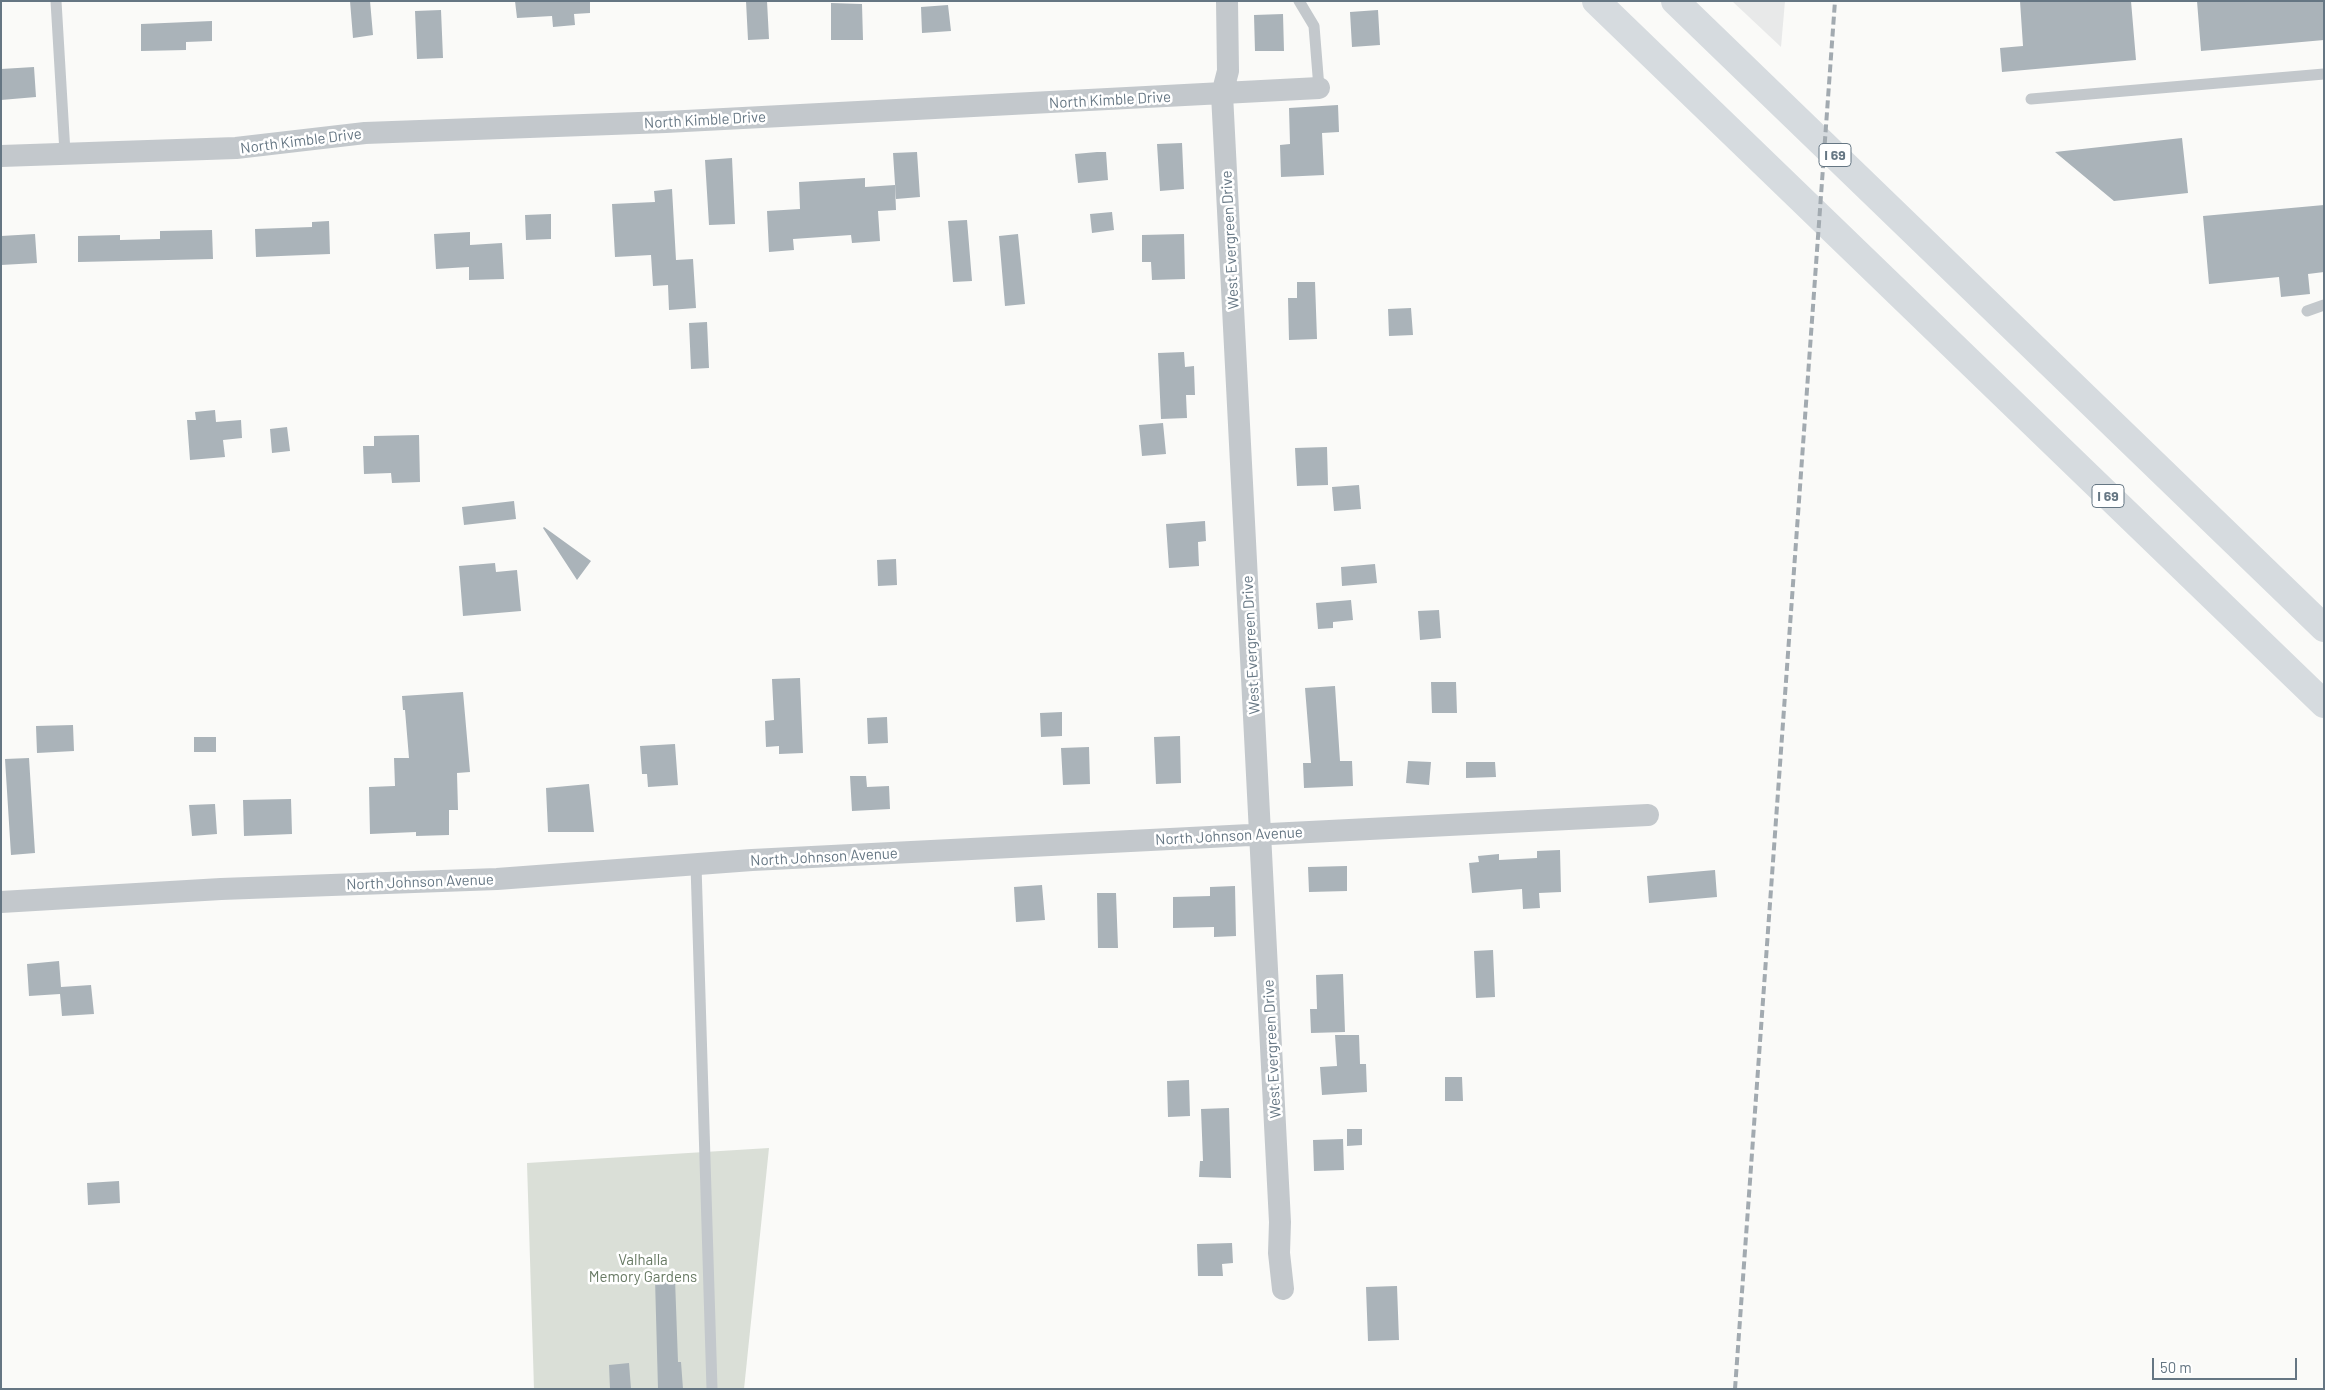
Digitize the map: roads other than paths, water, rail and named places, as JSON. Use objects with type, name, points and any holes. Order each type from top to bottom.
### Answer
[{"type":"highway","name":"I 69","points":[[1596,1],[2324,704]]},
{"type":"highway","name":"I 69","points":[[1675,1],[2324,628]]},
{"type":"street","name":"West Evergreen Drive","points":[[1227,1],[1228,72],[1222,94],[1261,835],[1280,1222],[1279,1253],[1283,1289]]},
{"type":"street","name":"North Kimble Drive","points":[[1,156],[236,148],[366,133],[675,121],[1319,88]]},
{"type":"street","name":"North Johnson Avenue","points":[[1,902],[221,889],[497,879],[929,851],[1648,815]]},
{"type":"lane","points":[[56,1],[65,153]]},
{"type":"lane","name":"North Kimble Drive","points":[[1299,1],[1314,26],[1319,88]]},
{"type":"lane","points":[[2031,99],[2324,74]]},
{"type":"lane","points":[[2306,311],[2324,305]]},
{"type":"lane","points":[[696,866],[712,1389]]},
{"type":"railway","points":[[1735,1389],[1835,1]]},
{"type":"park label","name":"Valhalla Memory Gardens","points":[[643,1268]]}]
